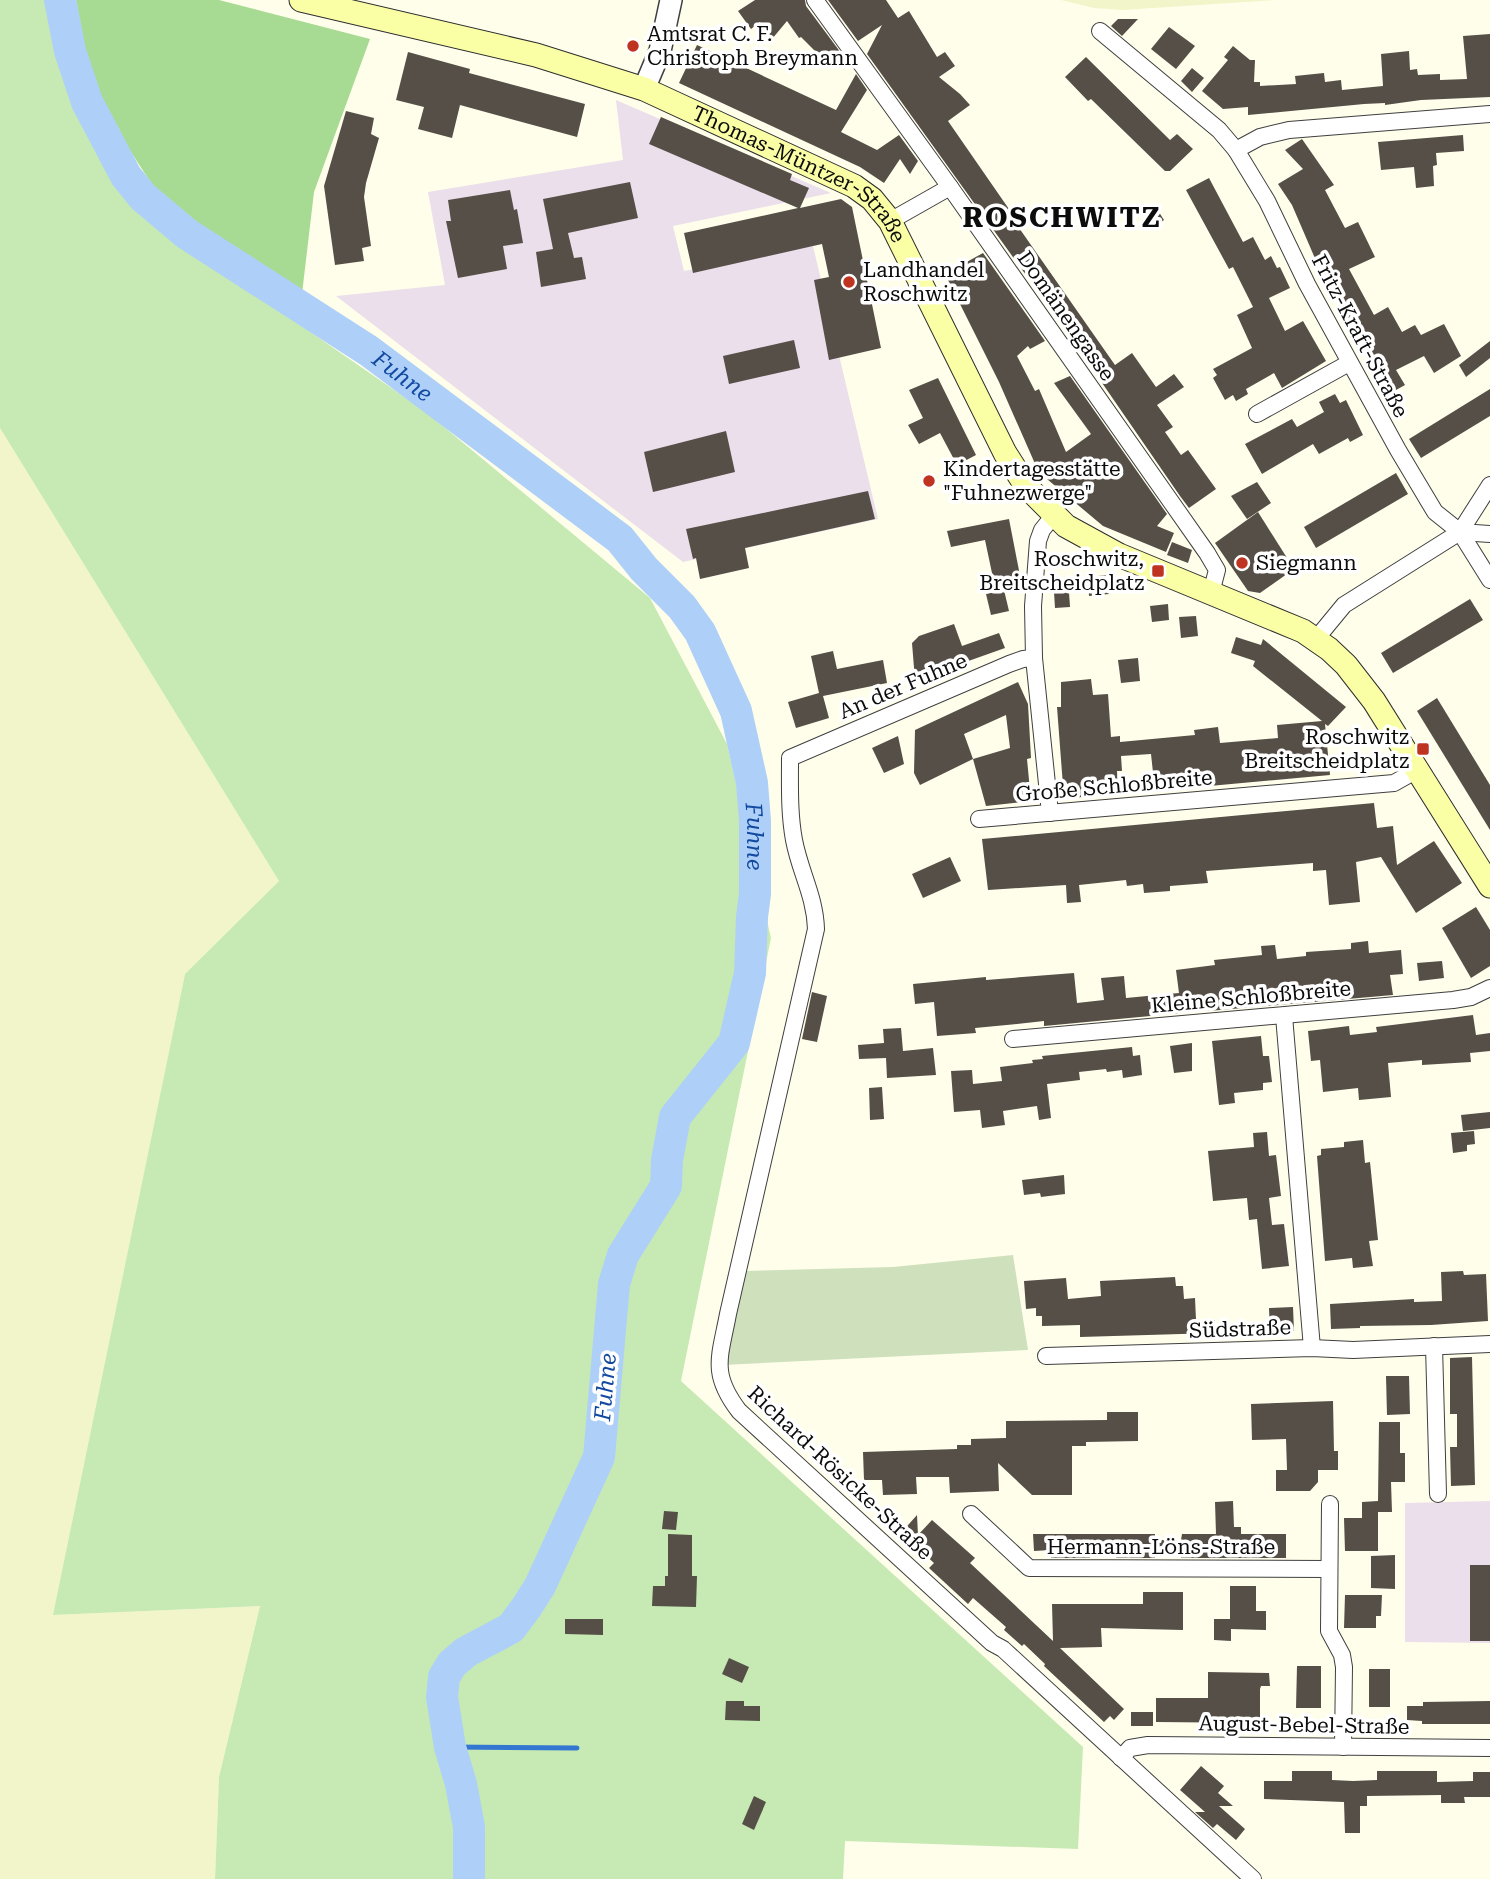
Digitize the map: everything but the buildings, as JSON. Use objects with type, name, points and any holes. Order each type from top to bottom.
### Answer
[{"type":"main road","name":"Thomas-Müntzer-Straße","points":[[301,0],[536,55],[644,89],[854,186],[872,200],[890,221],[1005,453],[1027,486],[1054,516],[1100,547],[1289,624],[1316,639],[1346,665],[1360,682],[1490,886]]},
{"type":"street","points":[[644,89],[660,51],[671,0]]},
{"type":"street","name":"Domänengasse","points":[[815,0],[950,187],[1215,566],[1216,577],[1211,593]]},
{"type":"street","name":"Fritz-Kraft-Straße","points":[[1100,31],[1219,130],[1236,149],[1267,201],[1349,363],[1435,512],[1460,532],[1490,580]]},
{"type":"street","points":[[1236,149],[1260,137],[1289,130],[1490,114]]},
{"type":"street","points":[[890,221],[950,187]]},
{"type":"street","points":[[1257,414],[1349,363]]},
{"type":"street","points":[[1316,639],[1344,605],[1460,532],[1490,485]]},
{"type":"street","points":[[1050,813],[1034,659],[1033,606],[1035,559],[1042,530],[1054,516]]},
{"type":"street","points":[[1460,532],[1490,534]]},
{"type":"street","name":"An der Fuhne","points":[[790,758],[1009,664],[1023,659],[1034,659]]},
{"type":"street","name":"Richard-Rösicke-Straße","points":[[790,758],[793,838],[800,868],[812,894],[816,929],[723,1338],[719,1362],[721,1385],[739,1411],[1253,1879]]},
{"type":"street","name":"Große Schloßbreite","points":[[979,819],[1394,783],[1417,770]]},
{"type":"street","name":"Kleine Schloßbreite","points":[[1013,1039],[1453,1000],[1471,997],[1490,988]]},
{"type":"street","points":[[1284,1016],[1312,1348]]},
{"type":"street","name":"Südstraße","points":[[1046,1356],[1312,1348],[1353,1350],[1490,1344]]},
{"type":"street","points":[[1434,1346],[1437,1494]]},
{"type":"street","points":[[1330,1504],[1329,1631],[1342,1655],[1344,1667],[1343,1747]]},
{"type":"street","name":"Hermann-Löns-Straße","points":[[971,1514],[1029,1568],[1329,1569]]},
{"type":"street","name":"August-Bebel-Straße","points":[[1121,1758],[1130,1748],[1148,1745],[1490,1748]]},
{"type":"shaded area","points":[[616,100],[831,193],[673,226],[684,271],[813,246],[878,519],[683,562],[336,296],[445,285],[428,192],[623,160]]},
{"type":"shaded area","points":[[1490,1501],[1490,1643],[1405,1642],[1405,1503]]},
{"type":"green space","points":[[0,0],[53,0],[62,66],[90,136],[129,198],[157,226],[426,412],[650,598],[727,744],[771,938],[681,1381],[1083,1747],[1078,1849],[845,1841],[843,1879],[215,1879],[219,1777],[260,1606],[53,1615],[185,974],[279,881],[0,428]]},
{"type":"green space","points":[[76,0],[219,0],[370,39],[314,192],[302,294],[164,203],[94,95]]},
{"type":"green space","points":[[1061,0],[1277,0],[1123,10],[1094,8]]},
{"type":"green space","points":[[0,428],[279,881],[185,974],[54,1615],[260,1606],[219,1777],[215,1879],[0,1879]]},
{"type":"green space","points":[[1013,1255],[1028,1350],[723,1365],[745,1271],[893,1267]]},
{"type":"waterway","name":"Fuhne","points":[[60,0],[70,51],[87,102],[126,176],[143,197],[187,234],[369,351],[620,539],[644,569],[682,607],[700,632],[736,711],[752,783],[755,894],[750,973],[734,1043],[675,1117],[667,1160],[666,1186],[623,1255],[614,1284],[599,1457],[540,1586],[526,1608],[511,1628],[466,1652],[452,1664],[444,1677],[442,1697],[450,1747],[461,1784],[469,1827],[469,1879]]},
{"type":"waterway","points":[[450,1747],[577,1748]]},
{"type":"place","name":"Amtsrat C. F. Christoph Breymann","points":[[633,46]]},
{"type":"place","name":"Landhandel Roschwitz","points":[[849,282]]},
{"type":"place","name":"Kindertagesstätte \"Fuhnezwerge\"","points":[[929,481]]},
{"type":"place","name":"Siegmann","points":[[1242,563]]},
{"type":"place","name":"Roschwitz, Breitscheidplatz","points":[[1158,571]]},
{"type":"place","name":"Roschwitz Breitscheidplatz","points":[[1423,749]]},
{"type":"district","name":"ROSCHWITZ","points":[[1062,217]]}]
